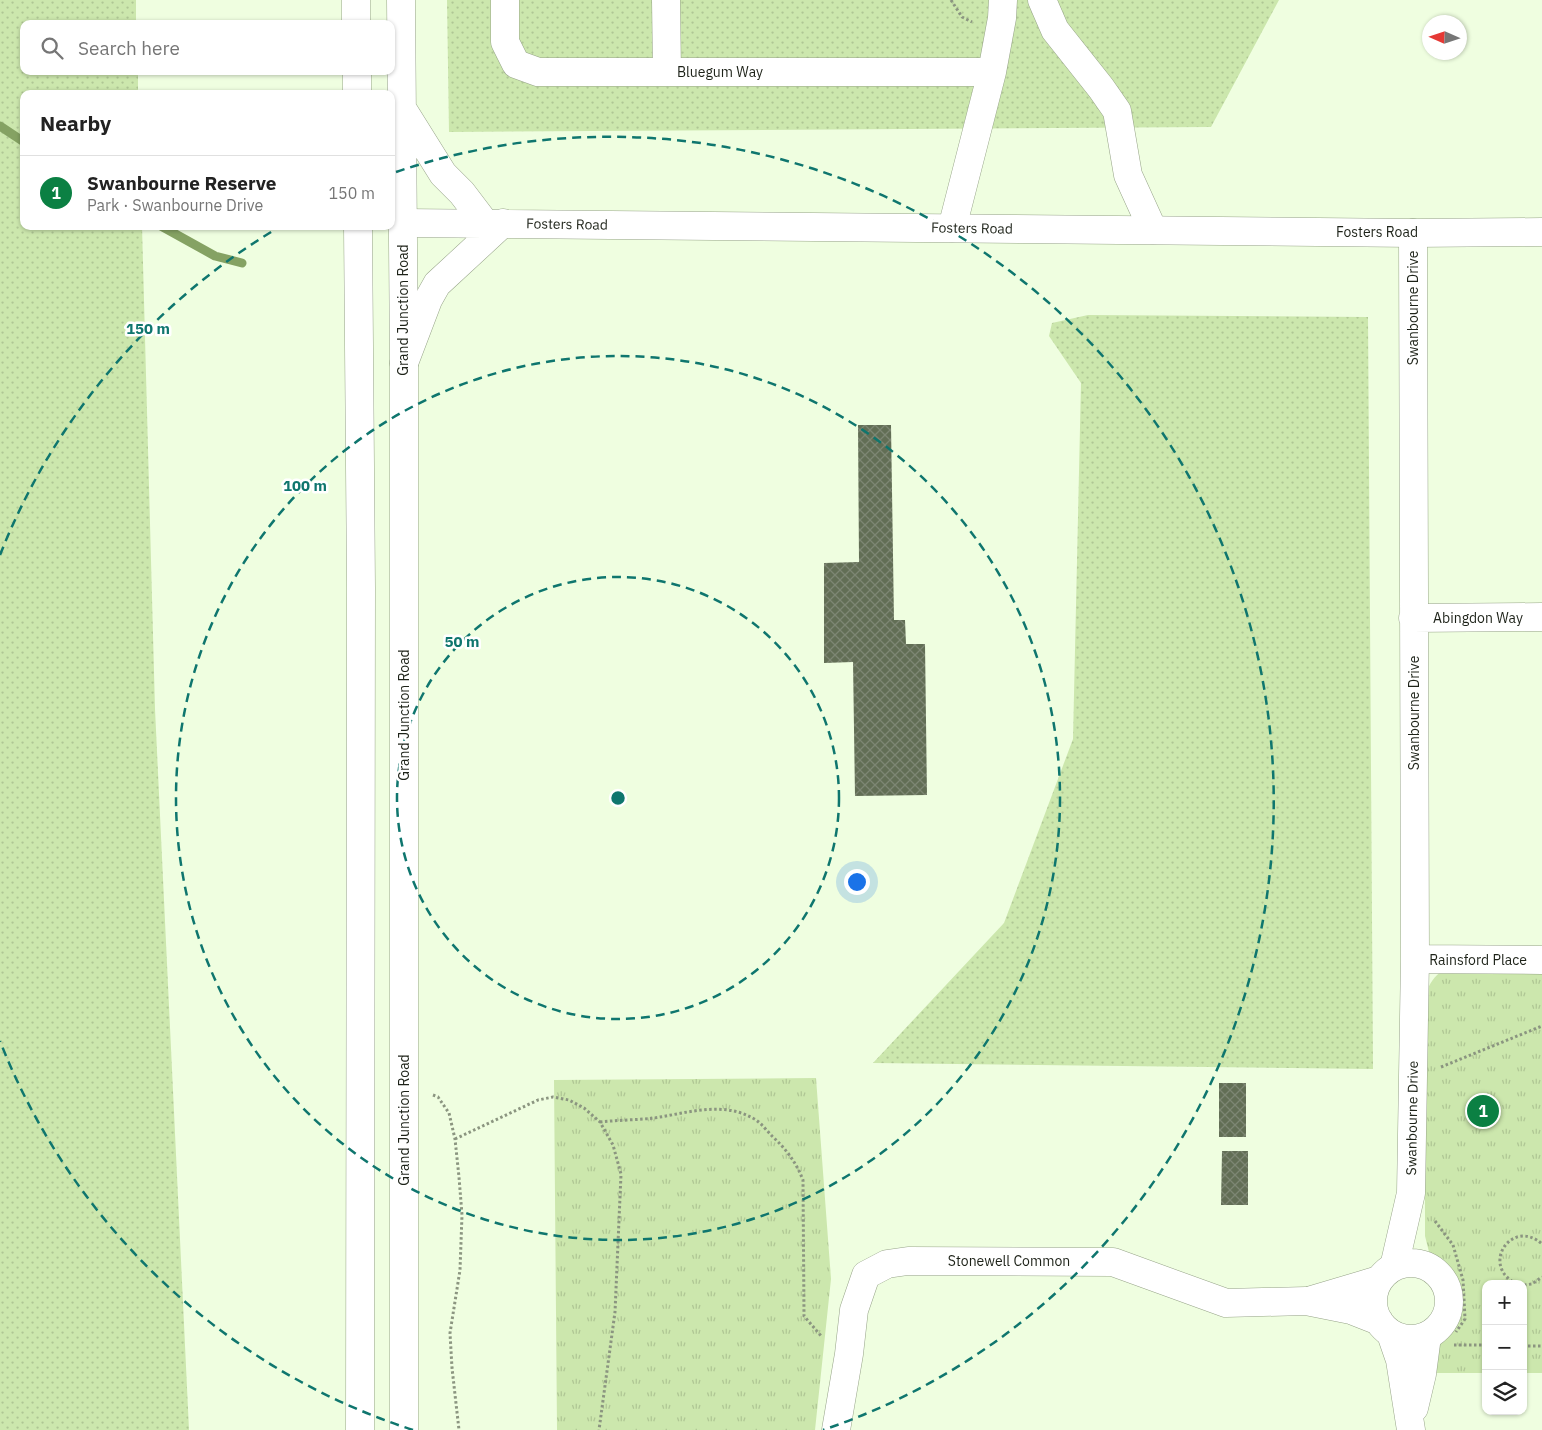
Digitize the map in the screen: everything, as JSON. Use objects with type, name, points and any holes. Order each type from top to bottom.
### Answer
[{"type":"main road","points":[[356,0],[356,20]]},
{"type":"main road","name":"Grand Junction Road","points":[[401,0],[402,108],[397,223],[404,364],[404,1430]]},
{"type":"main road","name":"Bluegum Way","points":[[505,0],[505,42],[516,64],[538,72],[992,72]]},
{"type":"main road","points":[[666,0],[667,72]]},
{"type":"main road","points":[[952,228],[992,72],[1002,18],[1003,0]]},
{"type":"main road","points":[[1042,0],[1055,30],[1117,111],[1128,176],[1153,230]]},
{"type":"main road","points":[[357,75],[357,90]]},
{"type":"main road","points":[[402,108],[443,174],[493,223],[438,284],[428,300],[404,364]]},
{"type":"main road","name":"Fosters Road","points":[[397,223],[1542,232]]},
{"type":"main road","points":[[358,230],[361,587],[360,1430]]},
{"type":"main road","name":"Swanbourne Drive","points":[[1413,232],[1415,960],[1411,1193],[1420,1232],[1422,1264]]},
{"type":"main road","name":"Abingdon Way","points":[[1413,618],[1542,617]]},
{"type":"main road","name":"Rainsford Place","points":[[1415,960],[1542,960]]},
{"type":"main road","name":"Swanbourne Drive","points":[[1387,1273],[1411,1193]]},
{"type":"main road","name":"Stonewell Common","points":[[836,1430],[849,1354],[854,1310],[866,1276],[887,1264],[908,1261],[1114,1262],[1226,1303],[1306,1301],[1351,1310],[1385,1328]]},
{"type":"main road","points":[[1413,1262],[1434,1270],[1443,1279],[1448,1292],[1449,1305],[1446,1318],[1438,1328],[1441,1340],[1422,1374],[1411,1426],[1400,1360],[1385,1328],[1374,1311],[1373,1300],[1374,1290],[1387,1273],[1413,1262]]},
{"type":"main road","name":"Stonewell Common","points":[[1306,1301],[1387,1273]]},
{"type":"main road","points":[[1385,1328],[1409,1340],[1441,1340]]},
{"type":"path","points":[[951,0],[962,17],[976,24]]},
{"type":"path","points":[[1432,1070],[1542,1026]]},
{"type":"path","points":[[431,1087],[431,1094],[438,1098],[448,1113],[455,1139],[462,1215],[460,1270],[450,1334],[459,1430]]},
{"type":"path","points":[[455,1139],[538,1100],[552,1097],[569,1100],[584,1108],[600,1122],[613,1145],[621,1174],[615,1312],[599,1430]]},
{"type":"path","points":[[600,1122],[654,1118],[688,1111],[711,1109],[736,1111],[762,1126],[786,1150],[798,1166],[803,1180],[804,1316],[823,1338]]},
{"type":"path","points":[[1431,1217],[1453,1246],[1463,1280],[1465,1319],[1441,1340]]},
{"type":"path","points":[[1509,1280],[1504,1274],[1499,1259],[1501,1251],[1506,1244],[1520,1236],[1529,1236],[1540,1243],[1542,1237]]},
{"type":"path","points":[[1527,1285],[1532,1284],[1542,1277]]},
{"type":"path","points":[[1441,1340],[1482,1345]]},
{"type":"path","points":[[1527,1346],[1542,1346]]},
{"type":"green space","points":[[0,0],[136,0],[136,20],[20,20],[20,75],[138,75],[138,90],[20,90],[20,230],[142,230],[155,709],[189,1430],[0,1430]]},
{"type":"green space","points":[[447,0],[1279,0],[1211,127],[449,132]]},
{"type":"green space","points":[[1088,315],[1368,317],[1373,1069],[873,1063],[1004,923],[1073,739],[1081,383],[1049,336],[1052,323]]},
{"type":"green space","points":[[1542,969],[1542,1373],[1527,1373],[1527,1280],[1482,1280],[1482,1373],[1428,1373],[1436,1343],[1456,1318],[1459,1301],[1454,1277],[1429,1252],[1425,1236],[1425,995],[1434,978],[1444,970]]},
{"type":"green space","points":[[816,1078],[831,1279],[815,1430],[557,1430],[554,1080]]},
{"type":"building","points":[[858,425],[891,425],[894,620],[905,620],[906,644],[925,644],[927,795],[855,796],[853,662],[824,663],[824,563],[859,562]]},
{"type":"building","points":[[1219,1083],[1246,1083],[1246,1137],[1219,1137]]},
{"type":"building","points":[[1222,1151],[1248,1151],[1248,1205],[1221,1205]]},
{"type":"waterway","points":[[0,126],[20,139]]},
{"type":"waterway","points":[[168,230],[215,256],[242,263]]},
{"type":"place","name":"Swanbourne Reserve","points":[[1483,1111]]}]
